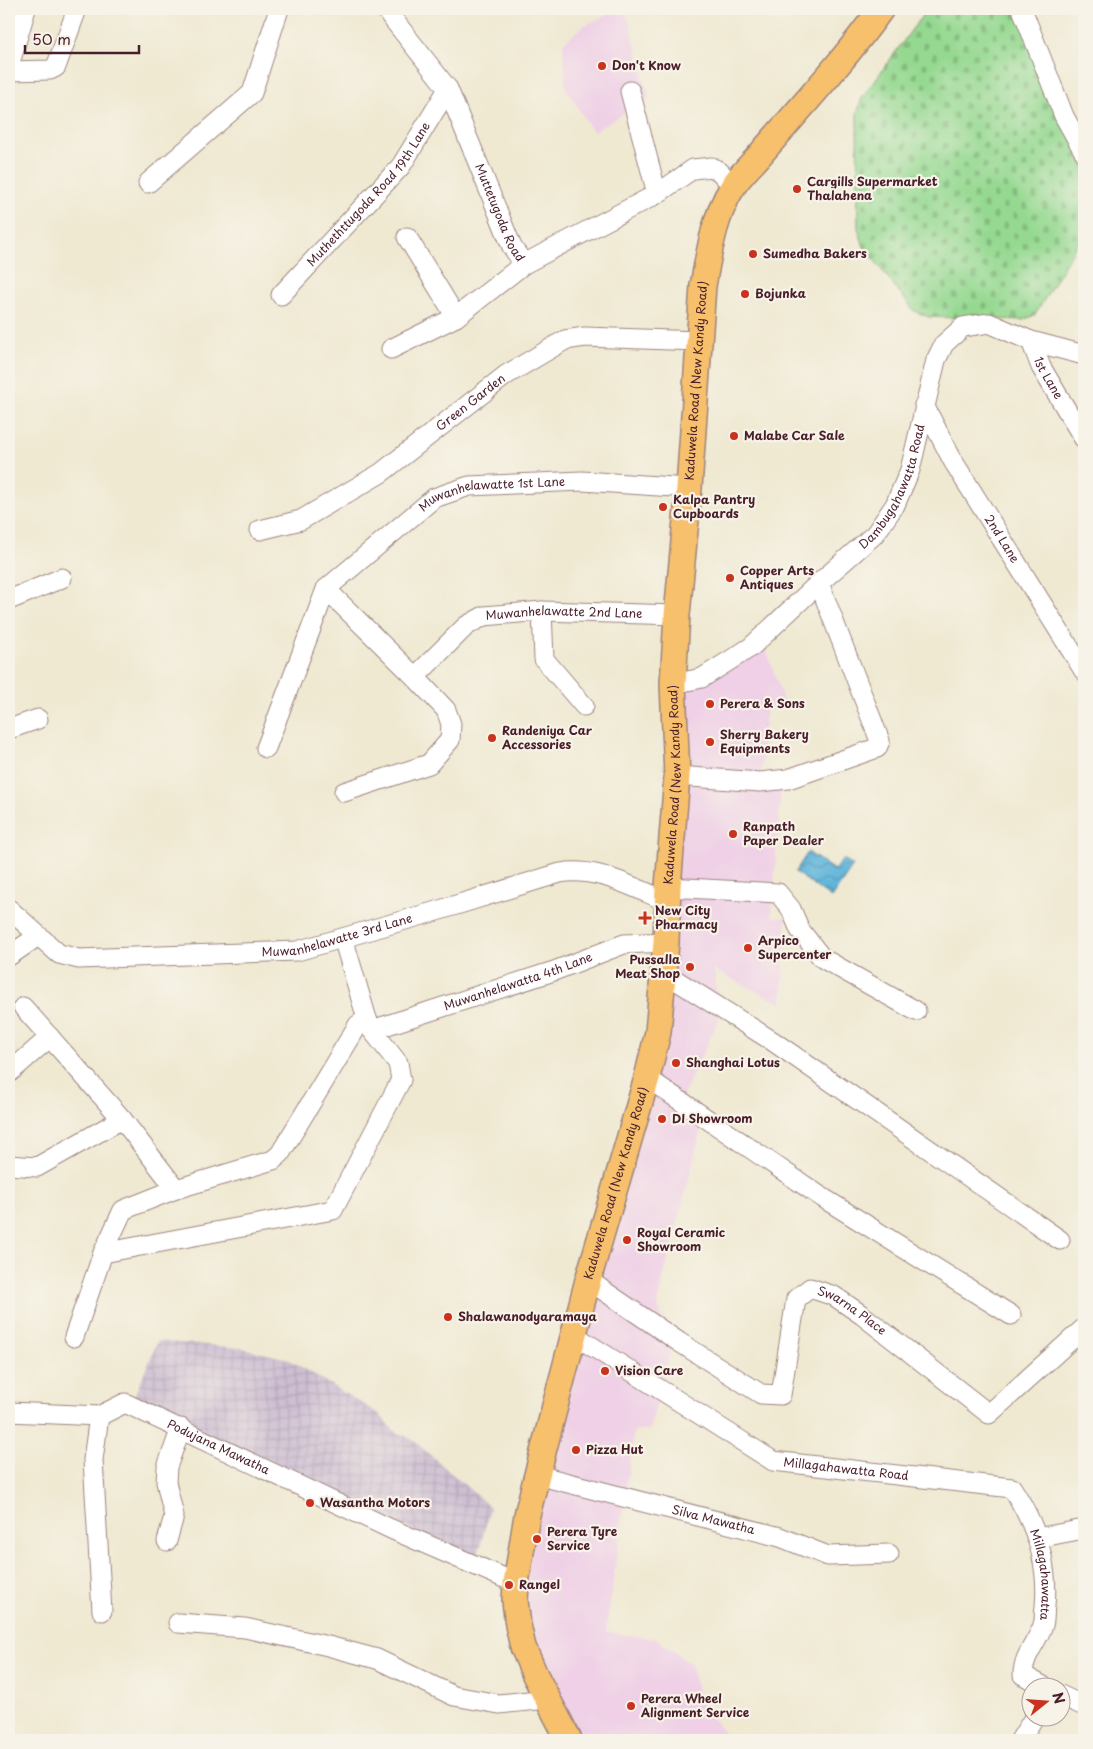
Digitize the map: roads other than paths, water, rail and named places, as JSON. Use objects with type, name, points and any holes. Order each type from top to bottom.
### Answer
[{"type":"main road","name":"Kaduwela Road (New Kandy Road)","points":[[568,1740],[523,1647],[515,1601],[516,1583],[527,1515],[537,1475],[588,1280],[647,1078],[658,1032],[677,776],[673,684],[677,615],[689,488],[703,286],[708,256],[720,212],[733,186],[822,83],[881,9]]},
{"type":"street","points":[[9,66],[26,9]]},
{"type":"street","points":[[9,71],[50,70],[56,67],[77,9]]},
{"type":"street","points":[[148,183],[252,93],[279,9]]},
{"type":"street","name":"Muttetugoda Road","points":[[385,9],[448,89],[512,247],[524,264],[657,194],[693,169],[712,167],[720,172],[733,186]]},
{"type":"street","points":[[1022,9],[1064,116],[1084,152]]},
{"type":"street","name":"Muthethttugoda Road 19th Lane","points":[[281,295],[401,166],[448,89]]},
{"type":"street","points":[[630,91],[657,194]]},
{"type":"street","points":[[407,237],[456,317]]},
{"type":"street","points":[[391,349],[456,317],[524,264]]},
{"type":"street","name":"Dambugahawatta Road","points":[[673,684],[702,678],[751,647],[874,534],[895,505],[910,470],[936,360],[944,344],[963,327],[989,323],[1032,342],[1084,355]]},
{"type":"street","name":"Green Garden","points":[[260,530],[301,520],[381,473],[506,375],[565,340],[585,337],[699,341]]},
{"type":"street","name":"1st Lane","points":[[1032,342],[1041,367],[1084,439]]},
{"type":"street","name":"2nd Lane","points":[[924,405],[953,461],[1084,671]]},
{"type":"street","name":"Muwanhelawatte 1st Lane","points":[[326,589],[434,498],[469,486],[582,481],[689,488]]},
{"type":"street","points":[[9,600],[62,578]]},
{"type":"street","points":[[677,776],[760,782],[788,779],[878,748],[880,741],[819,583]]},
{"type":"street","points":[[266,748],[326,589],[446,710],[451,724],[450,740],[429,764],[344,792]]},
{"type":"street","points":[[542,611],[544,659],[584,706]]},
{"type":"street","name":"Muwanhelawatte 2nd Lane","points":[[415,677],[466,626],[484,616],[542,611],[677,615]]},
{"type":"street","points":[[9,729],[38,719]]},
{"type":"street","name":"Muwanhelawatte 3rd Lane","points":[[9,910],[60,954],[79,959],[289,952],[343,938],[572,870],[594,872],[668,894],[778,894],[791,909],[800,930],[822,958],[916,1011]]},
{"type":"street","points":[[9,956],[38,936]]},
{"type":"street","points":[[103,1253],[333,1210],[401,1080],[398,1063],[370,1025],[343,938]]},
{"type":"street","name":"Muwanhelawatta 4th Lane","points":[[74,1337],[103,1253],[122,1210],[176,1189],[273,1160],[280,1154],[358,1024],[370,1025],[554,971],[624,944],[666,942]]},
{"type":"street","points":[[663,972],[774,1042],[1060,1240]]},
{"type":"street","points":[[23,1007],[122,1119],[176,1189]]},
{"type":"street","points":[[9,1073],[50,1037]]},
{"type":"street","points":[[647,1078],[820,1196],[1011,1315]]},
{"type":"street","points":[[9,1165],[37,1167],[122,1119]]},
{"type":"street","name":"Swarna Place","points":[[588,1280],[679,1342],[761,1394],[781,1395],[796,1299],[810,1288],[834,1296],[862,1315],[989,1414],[1084,1328]]},
{"type":"street","name":"Millagahawatta Road","points":[[574,1335],[773,1461],[1012,1488],[1024,1507]]},
{"type":"street","name":"Podujana Mawatha","points":[[99,1416],[125,1403],[392,1529],[516,1583]]},
{"type":"street","points":[[9,1412],[99,1416],[93,1460],[102,1611]]},
{"type":"street","points":[[167,1541],[174,1516],[166,1482],[167,1467],[181,1428]]},
{"type":"street","name":"Silva Mawatha","points":[[537,1475],[780,1537],[828,1556],[889,1554]]},
{"type":"street","name":"Millagahawatta","points":[[1024,1507],[1037,1538],[1046,1589],[1043,1624],[1023,1664],[1023,1675],[1025,1676]]},
{"type":"street","points":[[1037,1538],[1084,1529]]},
{"type":"street","points":[[178,1623],[245,1628],[377,1659],[454,1696],[499,1704],[547,1699]]},
{"type":"street","points":[[1070,1700],[1084,1706]]},
{"type":"street","points":[[1020,1740],[1029,1726]]},
{"type":"water","points":[[808,852],[834,870],[843,859],[853,866],[831,898],[795,872]]},
{"type":"place","name":"Don't Know","points":[[602,66]]},
{"type":"place","name":"Cargills Supermarket Thalahena","points":[[797,189]]},
{"type":"place","name":"Sumedha Bakers","points":[[753,254]]},
{"type":"place","name":"Bojunka","points":[[745,294]]},
{"type":"place","name":"Malabe Car Sale","points":[[734,436]]},
{"type":"place","name":"Kalpa Pantry Cupboards","points":[[663,507]]},
{"type":"place","name":"Copper Arts Antiques","points":[[730,578]]},
{"type":"place","name":"Perera & Sons","points":[[710,704]]},
{"type":"place","name":"Randeniya Car Accessories","points":[[492,738]]},
{"type":"place","name":"Sherry Bakery Equipments","points":[[710,742]]},
{"type":"place","name":"Ranpath Paper Dealer","points":[[733,834]]},
{"type":"place","name":"New City Pharmacy","points":[[645,918]]},
{"type":"place","name":"Arpico Supercenter","points":[[748,948]]},
{"type":"place","name":"Pussalla Meat Shop","points":[[690,967]]},
{"type":"place","name":"Shanghai Lotus","points":[[676,1063]]},
{"type":"place","name":"DI Showroom","points":[[662,1119]]},
{"type":"place","name":"Royal Ceramic Showroom","points":[[627,1240]]},
{"type":"place","name":"Shalawanodyaramaya","points":[[448,1317]]},
{"type":"place","name":"Vision Care","points":[[605,1371]]},
{"type":"place","name":"Pizza Hut","points":[[576,1450]]},
{"type":"place","name":"Wasantha Motors","points":[[310,1503]]},
{"type":"place","name":"Perera Tyre Service","points":[[537,1539]]},
{"type":"place","name":"Rangel","points":[[509,1585]]},
{"type":"place","name":"Perera Wheel Alignment Service","points":[[631,1706]]}]
